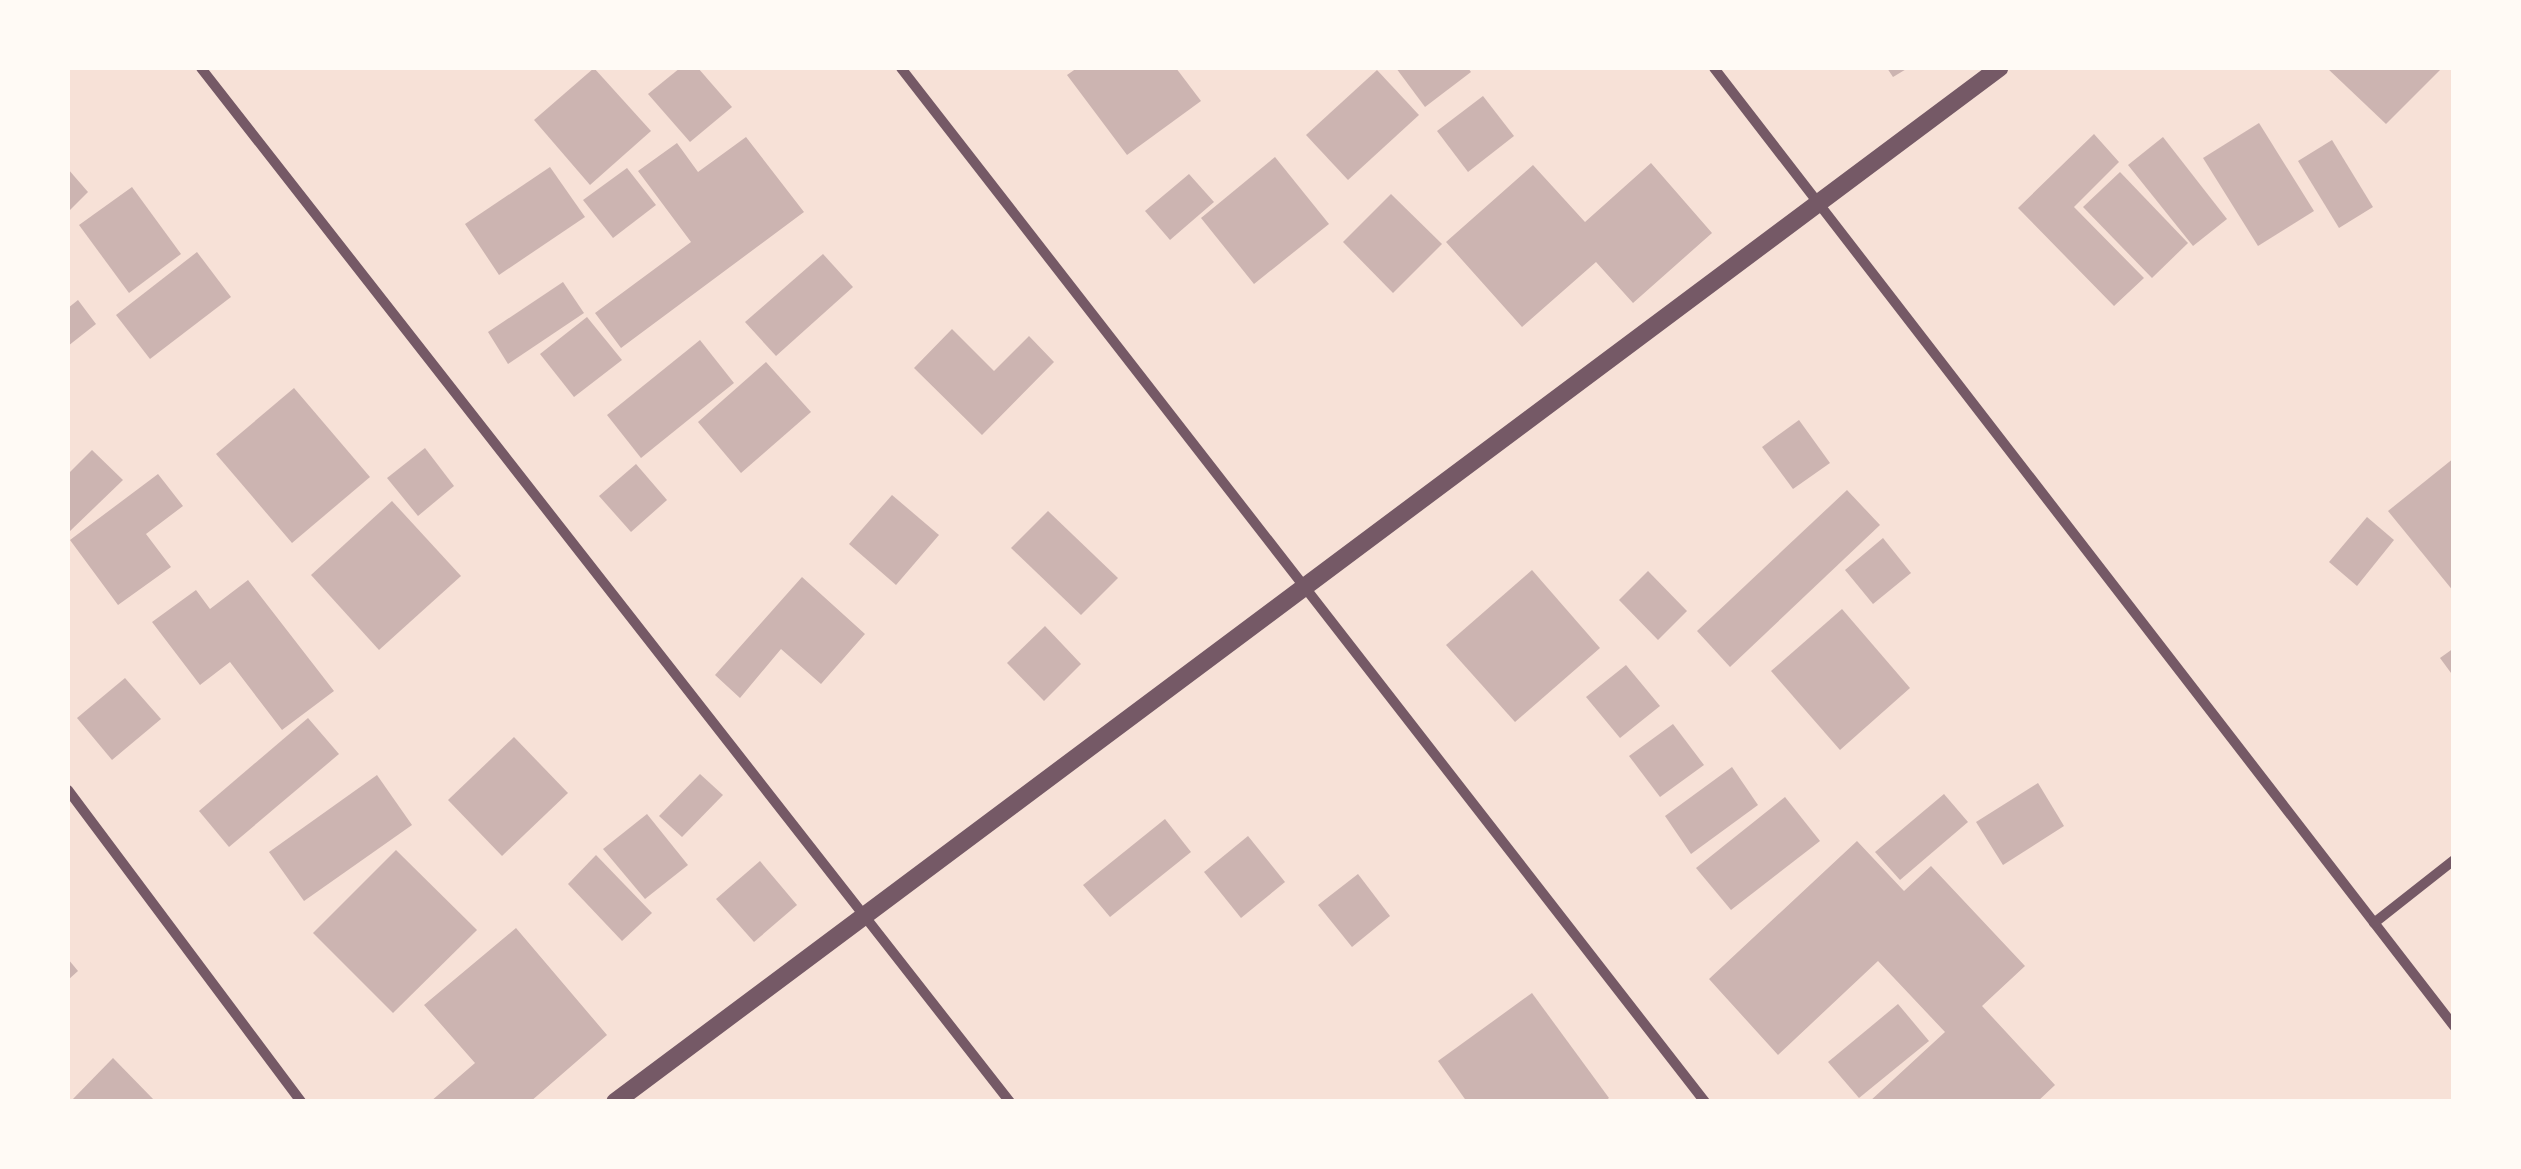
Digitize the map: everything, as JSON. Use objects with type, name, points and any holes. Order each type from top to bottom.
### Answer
[{"type":"street","points":[[201,68],[865,908],[1010,1102]]},
{"type":"street","points":[[900,68],[1302,591],[1705,1102]]},
{"type":"street","points":[[1714,68],[2454,1026]]},
{"type":"street","points":[[615,1102],[865,908],[1302,591],[1999,68]]},
{"type":"street","points":[[68,790],[301,1102]]},
{"type":"street","points":[[2374,923],[2454,860]]},
{"type":"building","points":[[594,68],[651,131],[590,185],[534,120]]},
{"type":"building","points":[[680,68],[698,68],[732,107],[690,142],[648,94]]},
{"type":"building","points":[[1077,68],[1176,68],[1201,101],[1127,155],[1067,75]]},
{"type":"building","points":[[1396,68],[1468,68],[1471,72],[1425,107]]},
{"type":"building","points":[[1887,68],[1908,68],[1893,77]]},
{"type":"building","points":[[2327,68],[2442,68],[2386,124]]},
{"type":"building","points":[[1377,70],[1419,115],[1348,180],[1306,135]]},
{"type":"building","points":[[1483,96],[1514,136],[1468,172],[1437,131]]},
{"type":"building","points":[[2259,123],[2314,211],[2258,246],[2203,158]]},
{"type":"building","points":[[2094,134],[2119,162],[2074,207],[2144,278],[2114,306],[2018,208]]},
{"type":"building","points":[[746,137],[804,212],[621,348],[595,313],[691,242],[638,171],[677,143],[698,172]]},
{"type":"building","points":[[2163,137],[2227,219],[2193,246],[2128,165]]},
{"type":"building","points":[[2332,140],[2373,207],[2339,228],[2298,161]]},
{"type":"building","points":[[1275,157],[1329,224],[1254,284],[1201,218]]},
{"type":"building","points":[[1651,163],[1712,233],[1633,303],[1596,262],[1522,327],[1446,242],[1533,165],[1585,222]]},
{"type":"building","points":[[550,167],[585,217],[499,275],[465,224]]},
{"type":"building","points":[[627,168],[656,205],[613,238],[583,200]]},
{"type":"building","points":[[68,169],[88,192],[68,212]]},
{"type":"building","points":[[2120,172],[2188,243],[2152,278],[2083,207]]},
{"type":"building","points":[[1189,174],[1214,202],[1170,240],[1145,211]]},
{"type":"building","points":[[132,187],[181,254],[129,293],[79,225]]},
{"type":"building","points":[[1391,194],[1442,244],[1393,293],[1343,242]]},
{"type":"building","points":[[197,252],[231,297],[150,359],[116,315]]},
{"type":"building","points":[[823,254],[853,287],[776,356],[745,322]]},
{"type":"building","points":[[563,282],[584,313],[508,364],[488,332]]},
{"type":"building","points":[[78,300],[96,324],[68,346],[68,308]]},
{"type":"building","points":[[587,317],[622,360],[574,397],[540,354]]},
{"type":"building","points":[[952,329],[994,371],[1029,336],[1054,362],[982,435],[914,368]]},
{"type":"building","points":[[700,340],[734,383],[641,458],[607,415]]},
{"type":"building","points":[[766,362],[811,412],[741,473],[698,422]]},
{"type":"building","points":[[294,388],[370,477],[292,543],[216,454]]},
{"type":"building","points":[[1799,420],[1830,463],[1793,489],[1762,447]]},
{"type":"building","points":[[425,448],[454,486],[418,516],[387,478]]},
{"type":"building","points":[[92,450],[123,480],[68,533],[68,474]]},
{"type":"building","points":[[2454,458],[2454,592],[2388,511]]},
{"type":"building","points":[[636,464],[667,500],[631,532],[599,496]]},
{"type":"building","points":[[158,474],[183,506],[146,534],[171,567],[118,605],[70,540]]},
{"type":"building","points":[[1847,490],[1880,525],[1730,667],[1697,631]]},
{"type":"building","points":[[892,495],[939,535],[896,585],[849,544]]},
{"type":"building","points":[[392,501],[461,576],[379,650],[311,575]]},
{"type":"building","points":[[1048,511],[1118,578],[1081,615],[1011,548]]},
{"type":"building","points":[[2367,517],[2394,540],[2357,586],[2329,562]]},
{"type":"building","points":[[1883,538],[1911,573],[1873,604],[1845,570]]},
{"type":"building","points":[[1532,570],[1600,648],[1515,722],[1446,645]]},
{"type":"building","points":[[1648,571],[1687,611],[1658,640],[1619,600]]},
{"type":"building","points":[[802,577],[865,634],[821,684],[781,649],[740,698],[715,675]]},
{"type":"building","points":[[248,580],[334,691],[282,730],[230,662],[200,685],[152,622],[196,590],[210,609]]},
{"type":"building","points":[[1842,609],[1910,688],[1840,750],[1771,671]]},
{"type":"building","points":[[1045,626],[1081,664],[1044,701],[1007,663]]},
{"type":"building","points":[[2454,648],[2454,677],[2440,658]]},
{"type":"building","points":[[1626,665],[1660,706],[1620,738],[1586,697]]},
{"type":"building","points":[[125,678],[161,719],[112,760],[77,718]]},
{"type":"building","points":[[308,718],[339,754],[229,847],[199,811]]},
{"type":"building","points":[[1673,724],[1704,765],[1660,797],[1629,756]]},
{"type":"building","points":[[514,737],[568,793],[502,856],[448,800]]},
{"type":"building","points":[[1732,767],[1758,805],[1691,854],[1665,816]]},
{"type":"building","points":[[700,774],[723,795],[682,837],[659,816]]},
{"type":"building","points":[[377,775],[412,825],[304,901],[269,852]]},
{"type":"building","points":[[2038,783],[2064,826],[2003,865],[1976,822]]},
{"type":"building","points":[[1944,794],[1968,822],[1900,880],[1875,852]]},
{"type":"building","points":[[1785,797],[1820,841],[1731,910],[1696,868]]},
{"type":"building","points":[[647,814],[688,865],[645,899],[603,849]]},
{"type":"building","points":[[1165,819],[1191,852],[1110,917],[1083,885]]},
{"type":"building","points":[[1248,836],[1285,882],[1241,918],[1204,872]]},
{"type":"building","points":[[1857,841],[1904,891],[1931,866],[2025,966],[1982,1006],[2055,1085],[2037,1102],[1869,1102],[1945,1032],[1878,961],[1778,1055],[1709,979]]},
{"type":"building","points":[[396,850],[477,930],[393,1013],[313,933]]},
{"type":"building","points":[[596,855],[652,913],[622,941],[568,884]]},
{"type":"building","points":[[760,861],[797,905],[754,942],[716,899]]},
{"type":"building","points":[[1358,874],[1390,916],[1352,947],[1318,905]]},
{"type":"building","points":[[516,928],[607,1035],[530,1102],[430,1102],[475,1063],[424,1005]]},
{"type":"building","points":[[68,959],[78,971],[68,980]]},
{"type":"building","points":[[1532,993],[1609,1098],[1604,1102],[1467,1102],[1438,1061]]},
{"type":"building","points":[[1898,1004],[1929,1041],[1859,1098],[1828,1062]]},
{"type":"building","points":[[113,1058],[156,1102],[70,1102]]}]
